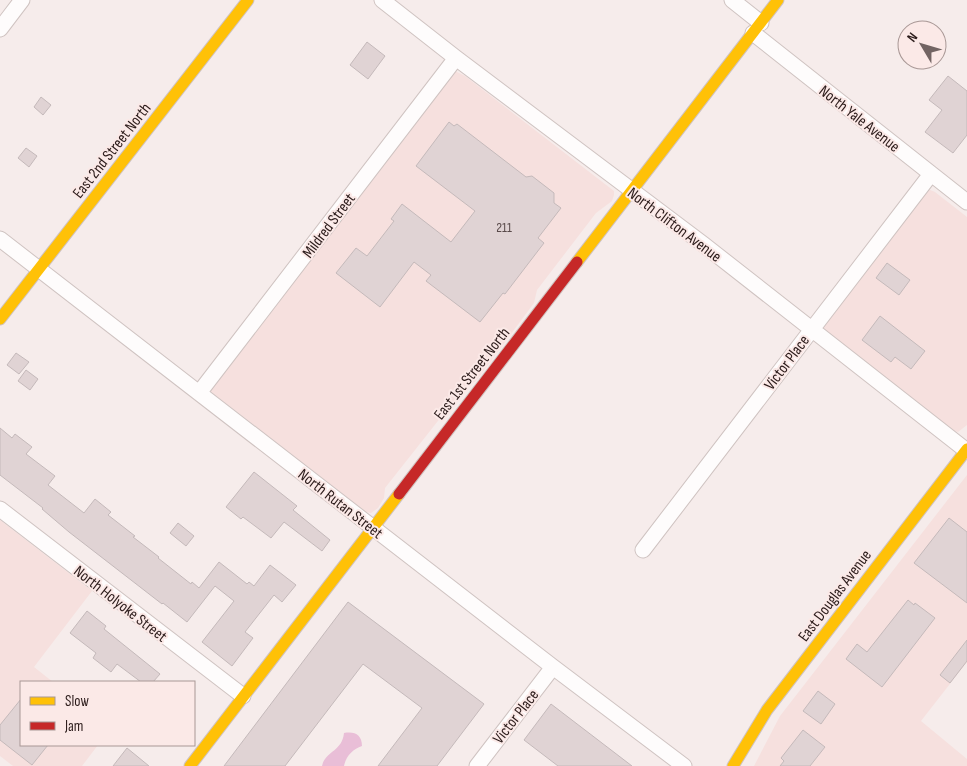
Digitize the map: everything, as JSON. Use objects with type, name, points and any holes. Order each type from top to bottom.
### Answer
[{"type":"street","points":[[0,29],[22,0]]},
{"type":"street","name":"East 2nd Street North","points":[[0,319],[248,0]]},
{"type":"street","name":"North Clifton Avenue","points":[[382,0],[632,190],[967,450]]},
{"type":"street","name":"North Yale Avenue","points":[[732,0],[757,28],[967,202]]},
{"type":"street","name":"East 1st Street North","points":[[190,766],[778,0]]},
{"type":"street","name":"Mildred Street","points":[[199,393],[456,58]]},
{"type":"street","name":"Victor Place","points":[[643,550],[931,174]]},
{"type":"street","name":"North Rutan Street","points":[[0,239],[553,667],[684,766]]},
{"type":"street","name":"East Douglas Avenue","points":[[733,766],[767,710],[967,450]]},
{"type":"street","name":"North Holyoke Street","points":[[0,509],[243,696]]},
{"type":"street","name":"Victor Place","points":[[477,766],[553,667]]},
{"type":"shaded area","points":[[455,71],[465,76],[614,191],[614,195],[612,201],[596,213],[537,290],[534,303],[476,381],[465,387],[385,488],[384,498],[378,508],[371,513],[366,512],[211,392],[211,387]]},
{"type":"shaded area","points":[[930,190],[967,217],[967,425],[958,432],[950,430],[827,335],[823,327],[824,321],[924,191]]},
{"type":"shaded area","points":[[967,475],[967,662],[921,721],[967,759],[967,766],[754,766],[780,716]]},
{"type":"shaded area","points":[[0,520],[92,591],[34,667],[52,681],[20,681],[20,746],[97,746],[82,766],[13,766],[0,756]]},
{"type":"shaded area","points":[[344,733],[357,735],[361,739],[362,746],[350,753],[344,766],[322,766],[326,757],[340,744]]},
{"type":"building","points":[[367,42],[385,56],[368,79],[350,65]]},
{"type":"building","points":[[948,76],[967,91],[967,135],[953,153],[925,132],[942,110],[929,100]]},
{"type":"building","points":[[41,97],[51,105],[43,115],[34,107]]},
{"type":"building","points":[[449,122],[454,126],[457,124],[526,177],[532,176],[554,193],[554,203],[561,208],[538,238],[544,243],[505,294],[503,293],[480,322],[426,281],[431,275],[414,262],[380,307],[336,273],[356,248],[367,256],[394,221],[391,219],[402,204],[451,242],[475,211],[416,166]]},
{"type":"building","points":[[26,148],[37,156],[29,167],[18,158]]},
{"type":"building","points":[[887,263],[910,280],[899,295],[876,278]]},
{"type":"building","points":[[880,316],[925,351],[911,369],[895,357],[891,362],[862,340]]},
{"type":"building","points":[[16,353],[29,362],[19,374],[7,365]]},
{"type":"building","points":[[26,370],[38,379],[30,390],[18,381]]},
{"type":"building","points":[[0,428],[12,438],[15,434],[32,447],[26,454],[55,476],[48,485],[84,513],[95,499],[111,512],[108,515],[191,584],[192,582],[199,588],[219,562],[247,584],[249,582],[254,586],[270,565],[296,585],[282,602],[274,595],[245,632],[253,638],[232,666],[202,642],[234,601],[215,586],[187,622],[162,604],[69,532],[43,508],[0,475]]},
{"type":"building","points":[[254,472],[297,506],[293,510],[330,540],[322,551],[284,522],[271,538],[226,507]]},
{"type":"building","points":[[949,518],[967,532],[967,603],[914,563]]},
{"type":"building","points":[[178,523],[194,536],[186,546],[170,533]]},
{"type":"building","points":[[908,600],[935,618],[882,687],[846,659],[857,644],[867,652]]},
{"type":"building","points":[[348,602],[484,704],[437,766],[378,766],[422,708],[363,664],[285,766],[224,766]]},
{"type":"building","points":[[87,611],[106,626],[104,629],[160,674],[154,681],[140,681],[117,664],[111,672],[93,658],[96,653],[70,633]]},
{"type":"building","points":[[967,640],[967,661],[950,683],[940,675]]},
{"type":"building","points":[[818,691],[835,704],[821,724],[803,711]]},
{"type":"building","points":[[20,700],[20,746],[47,746],[32,765],[0,740],[0,725]]},
{"type":"building","points":[[551,704],[632,766],[558,766],[524,740]]},
{"type":"building","points":[[803,730],[825,747],[810,766],[780,766],[784,761],[781,758]]},
{"type":"building","points":[[127,748],[149,766],[113,766]]},
{"type":"traffic: slow","points":[[0,319],[248,0]]},
{"type":"traffic: slow","points":[[577,262],[778,0]]},
{"type":"traffic: slow","points":[[733,766],[767,710],[967,449]]},
{"type":"traffic: slow","points":[[190,766],[399,494]]},
{"type":"traffic: jam","points":[[399,494],[577,262]]}]
